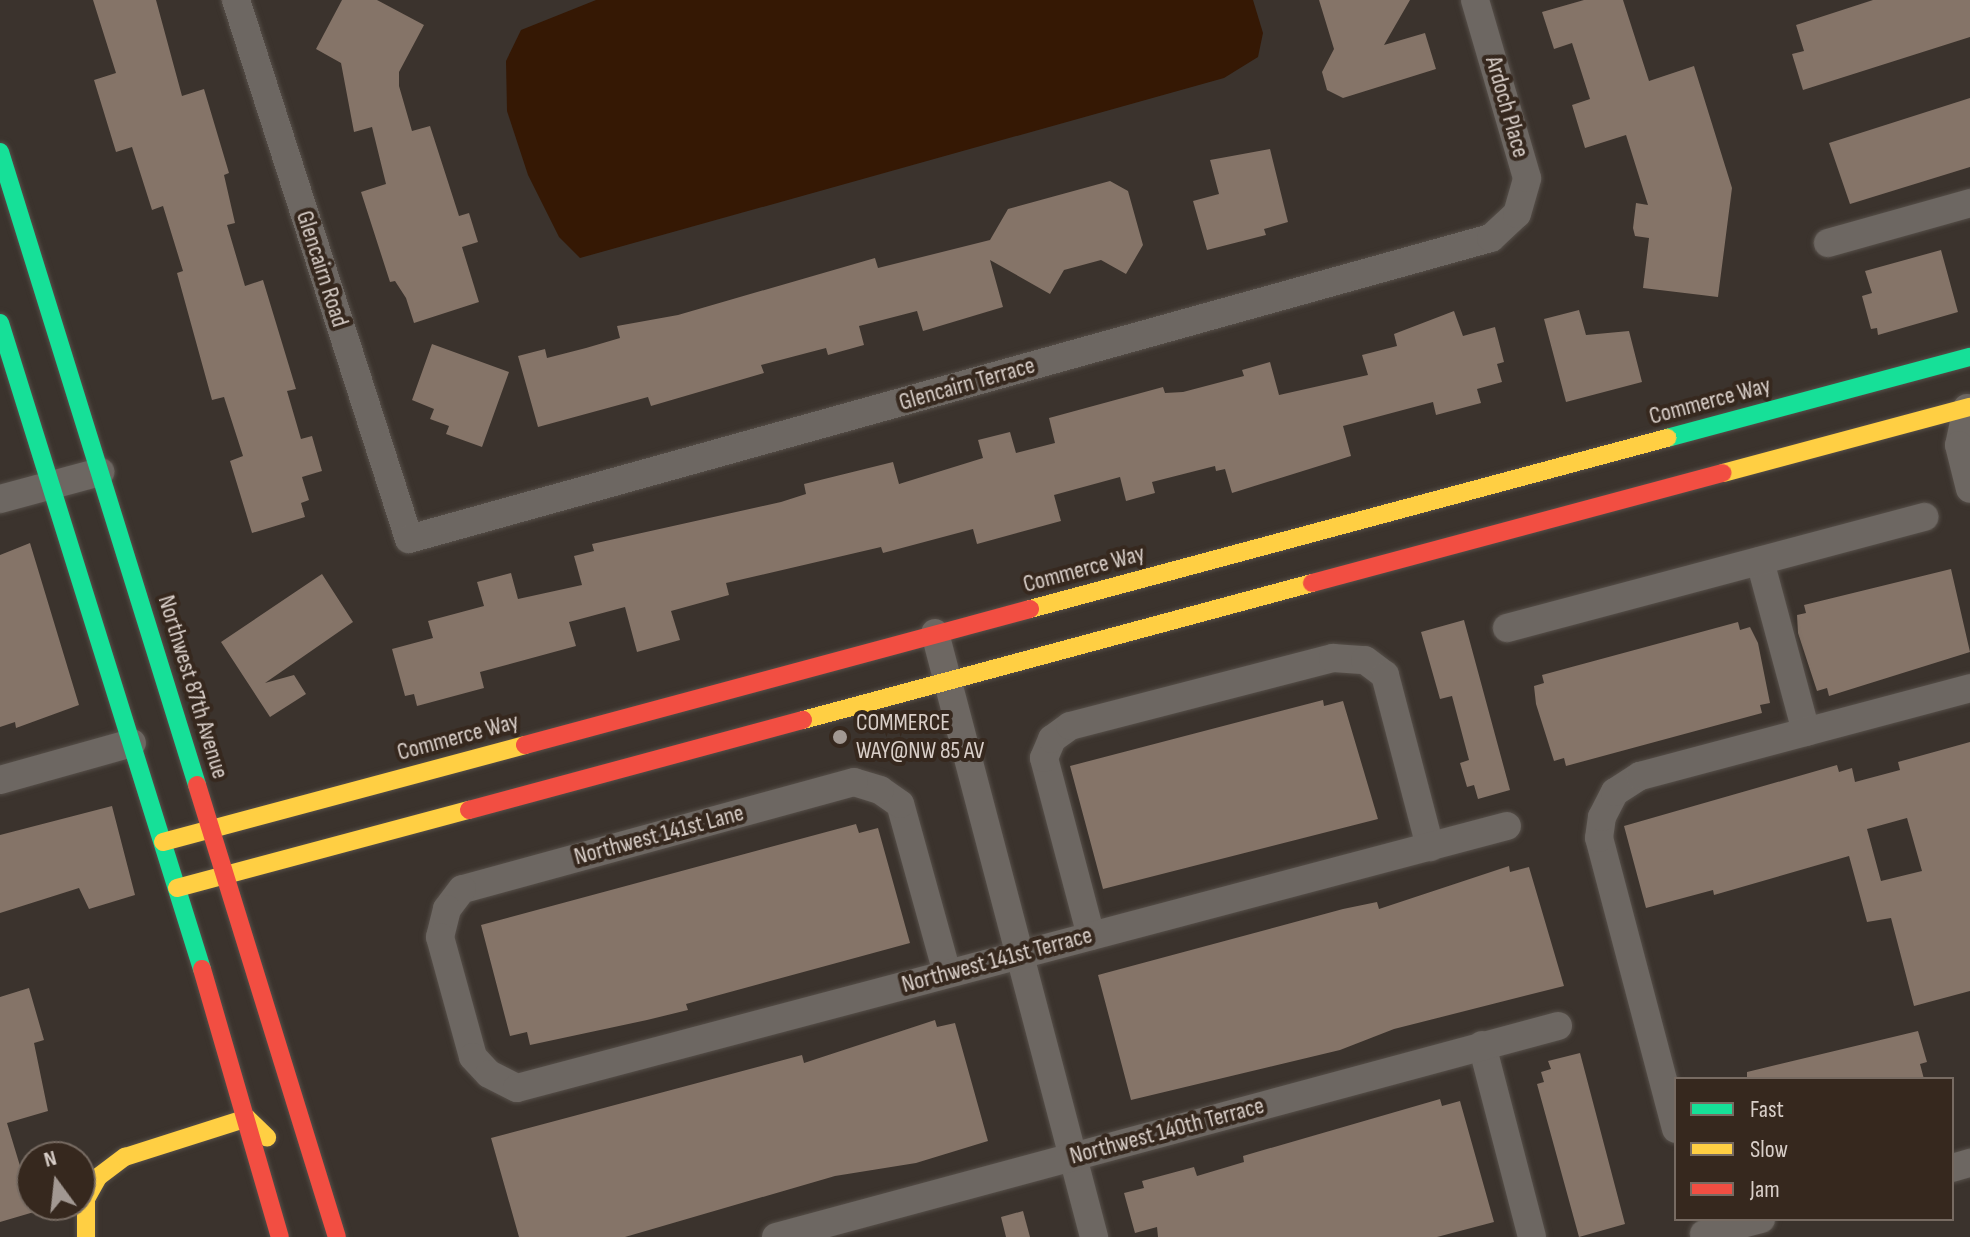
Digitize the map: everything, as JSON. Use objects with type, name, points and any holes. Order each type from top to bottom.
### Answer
[{"type":"street","name":"Glencairn Road","points":[[236,0],[409,539]]},
{"type":"street","name":"Ardoch Place","points":[[1475,0],[1527,178],[1517,214]]},
{"type":"street","name":"Northwest 87th Avenue","points":[[0,152],[337,1237]]},
{"type":"street","points":[[1828,243],[1970,203]]},
{"type":"street","name":"Glencairn Terrace","points":[[409,539],[1491,238],[1517,214]]},
{"type":"street","points":[[49,309],[0,323],[163,842],[280,1237]]},
{"type":"street","points":[[1962,359],[1969,408],[1959,445],[1970,489]]},
{"type":"street","name":"Commerce Way","points":[[163,842],[1962,359]]},
{"type":"street","points":[[177,888],[1969,408]]},
{"type":"street","points":[[0,499],[100,472]]},
{"type":"street","points":[[1507,628],[1925,517]]},
{"type":"street","points":[[1760,561],[1806,732]]},
{"type":"street","points":[[935,633],[1017,955],[1094,1237]]},
{"type":"street","points":[[1091,936],[1044,758],[1052,739],[1070,726],[1333,658],[1365,660],[1385,675],[1430,847]]},
{"type":"street","points":[[1674,1121],[1599,838],[1604,810],[1615,792],[1634,779],[1970,688]]},
{"type":"street","points":[[0,780],[132,743]]},
{"type":"street","name":"Northwest 141st Lane","points":[[489,1074],[473,1057],[440,937],[447,909],[462,889],[854,782],[880,790],[900,804],[947,973]]},
{"type":"street","name":"Northwest 141st Terrace","points":[[489,1074],[517,1088],[1507,826]]},
{"type":"street","name":"Northwest 140th Terrace","points":[[776,1237],[1558,1026]]},
{"type":"street","points":[[1482,1045],[1532,1237]]},
{"type":"street","points":[[247,1118],[286,1155]]},
{"type":"street","points":[[86,1237],[86,1199],[98,1177],[125,1157],[247,1118]]},
{"type":"street","points":[[297,1176],[318,1237]]},
{"type":"street","points":[[1703,1230],[1750,1221]]},
{"type":"shaded area","points":[[596,0],[1253,0],[1263,33],[1258,57],[1224,78],[580,258],[559,237],[528,175],[507,111],[506,61],[521,30]]},
{"type":"building","points":[[93,0],[156,0],[182,96],[204,89],[229,173],[224,175],[235,223],[227,225],[245,286],[263,280],[296,389],[287,391],[301,439],[312,436],[322,471],[302,477],[309,500],[301,503],[305,517],[252,533],[230,461],[243,456],[224,397],[212,400],[177,273],[183,271],[163,206],[152,210],[132,147],[116,152],[94,80],[116,73]]},
{"type":"building","points":[[342,0],[377,0],[424,25],[399,72],[399,86],[412,131],[430,126],[459,216],[469,213],[478,242],[462,247],[479,302],[414,323],[406,298],[395,281],[390,282],[361,192],[386,184],[372,127],[354,132],[341,63],[316,49]]},
{"type":"building","points":[[1319,0],[1410,0],[1384,45],[1425,33],[1436,69],[1343,98],[1327,90],[1322,72],[1334,49]]},
{"type":"building","points":[[1584,0],[1623,0],[1649,81],[1694,66],[1732,188],[1718,297],[1643,288],[1649,238],[1635,236],[1633,228],[1636,203],[1648,205],[1626,135],[1585,148],[1572,105],[1590,99],[1572,43],[1554,49],[1542,12]]},
{"type":"building","points":[[1873,0],[1970,0],[1970,37],[1803,90],[1792,54],[1804,51],[1796,25]]},
{"type":"building","points":[[1970,98],[1970,167],[1850,204],[1829,143]]},
{"type":"building","points":[[1270,149],[1288,222],[1264,229],[1266,235],[1207,250],[1193,201],[1219,194],[1210,160]]},
{"type":"building","points":[[1110,181],[1128,191],[1143,245],[1126,274],[1101,260],[1064,270],[1050,294],[990,260],[1003,307],[923,331],[917,311],[859,326],[864,345],[828,355],[826,348],[761,365],[764,373],[651,406],[648,397],[538,427],[518,356],[545,349],[547,358],[586,348],[620,338],[617,326],[678,315],[875,258],[878,268],[990,240],[1008,209]]},
{"type":"building","points":[[1941,250],[1958,312],[1878,335],[1877,328],[1871,329],[1862,296],[1872,293],[1865,271]]},
{"type":"building","points":[[1579,310],[1586,335],[1629,331],[1642,382],[1566,402],[1544,319]]},
{"type":"building","points":[[1454,311],[1463,336],[1495,327],[1504,362],[1497,364],[1502,382],[1477,389],[1481,403],[1436,415],[1433,402],[1343,426],[1351,456],[1232,493],[1225,469],[1216,471],[1215,466],[1152,482],[1155,493],[1126,501],[1120,477],[1054,495],[1061,521],[977,544],[973,529],[883,553],[881,547],[726,583],[729,595],[671,611],[680,640],[637,652],[625,607],[569,622],[576,646],[480,672],[484,688],[417,706],[414,694],[405,696],[392,649],[433,638],[428,621],[484,606],[477,582],[511,573],[518,599],[582,585],[574,556],[594,551],[592,544],[781,502],[806,494],[804,484],[893,462],[899,484],[983,458],[978,440],[1010,432],[1016,453],[1055,443],[1049,418],[1163,387],[1165,393],[1183,392],[1244,376],[1242,370],[1270,362],[1279,395],[1368,375],[1362,355],[1397,346],[1394,334]]},
{"type":"building","points":[[432,344],[509,372],[482,447],[446,434],[449,426],[430,419],[434,409],[412,400]]},
{"type":"building","points":[[30,543],[79,705],[16,728],[15,722],[0,727],[0,555]]},
{"type":"building","points":[[1951,569],[1970,652],[1829,696],[1827,688],[1817,691],[1798,633],[1797,615],[1806,613],[1804,605]]},
{"type":"building","points":[[322,574],[353,622],[265,683],[294,675],[306,694],[270,717],[221,642]]},
{"type":"building","points":[[1464,620],[1510,790],[1478,799],[1474,785],[1467,787],[1460,763],[1469,760],[1452,696],[1440,699],[1421,632]]},
{"type":"building","points":[[1738,622],[1740,630],[1750,627],[1758,643],[1770,703],[1760,705],[1762,713],[1566,766],[1564,758],[1554,761],[1536,704],[1534,686],[1544,683],[1542,675]]},
{"type":"building","points":[[1323,700],[1324,706],[1343,701],[1378,819],[1103,889],[1070,766]]},
{"type":"building","points":[[1970,742],[1970,991],[1914,1006],[1891,918],[1867,922],[1849,856],[1714,895],[1713,890],[1646,908],[1624,826],[1837,765],[1839,772],[1852,768],[1855,782],[1900,770],[1898,762]],"holes":[[[1907,818],[1922,871],[1881,881],[1867,829]]]},
{"type":"building","points":[[112,806],[135,895],[89,909],[79,888],[0,913],[0,835]]},
{"type":"building","points":[[856,824],[859,833],[878,828],[910,943],[686,1004],[688,1010],[647,1020],[530,1045],[527,1032],[510,1036],[481,925]]},
{"type":"building","points":[[1509,866],[1510,872],[1529,867],[1564,986],[1394,1029],[1340,1050],[1131,1100],[1098,975],[1343,909],[1377,902],[1379,909]]},
{"type":"building","points":[[29,988],[44,1040],[34,1043],[48,1111],[7,1123],[16,1153],[16,1217],[0,1222],[0,997]]},
{"type":"building","points":[[935,1020],[937,1027],[955,1023],[988,1141],[916,1163],[835,1176],[625,1237],[519,1237],[491,1138],[802,1055],[804,1063]]},
{"type":"building","points":[[1918,1031],[1927,1062],[1920,1064],[1923,1077],[1747,1077],[1747,1072]]},
{"type":"building","points":[[1580,1053],[1625,1224],[1579,1237],[1537,1084],[1544,1082],[1541,1072],[1551,1069],[1548,1061]]},
{"type":"building","points":[[1440,1099],[1442,1106],[1460,1101],[1494,1222],[1437,1237],[1158,1237],[1157,1227],[1135,1233],[1124,1193],[1144,1188],[1142,1181],[1194,1167],[1197,1176],[1244,1162],[1243,1156]]},
{"type":"building","points":[[1023,1211],[1030,1237],[1006,1237],[1001,1217]]},
{"type":"traffic: fast","points":[[0,152],[197,785]]},
{"type":"traffic: fast","points":[[0,323],[202,969]]},
{"type":"traffic: fast","points":[[1667,438],[1970,357]]},
{"type":"traffic: slow","points":[[1723,473],[1970,407]]},
{"type":"traffic: slow","points":[[1030,609],[1667,438]]},
{"type":"traffic: slow","points":[[803,720],[1312,583]]},
{"type":"traffic: slow","points":[[163,842],[525,745]]},
{"type":"traffic: slow","points":[[177,888],[469,810]]},
{"type":"traffic: slow","points":[[86,1237],[86,1199],[98,1177],[125,1157],[247,1118],[267,1137]]},
{"type":"traffic: jam","points":[[1312,583],[1723,473]]},
{"type":"traffic: jam","points":[[525,745],[1030,609]]},
{"type":"traffic: jam","points":[[469,810],[803,720]]},
{"type":"traffic: jam","points":[[197,785],[337,1237]]},
{"type":"traffic: jam","points":[[202,969],[280,1237]]},
{"type":"place","name":"COMMERCE WAY@NW 85 AV","points":[[840,737]]}]
